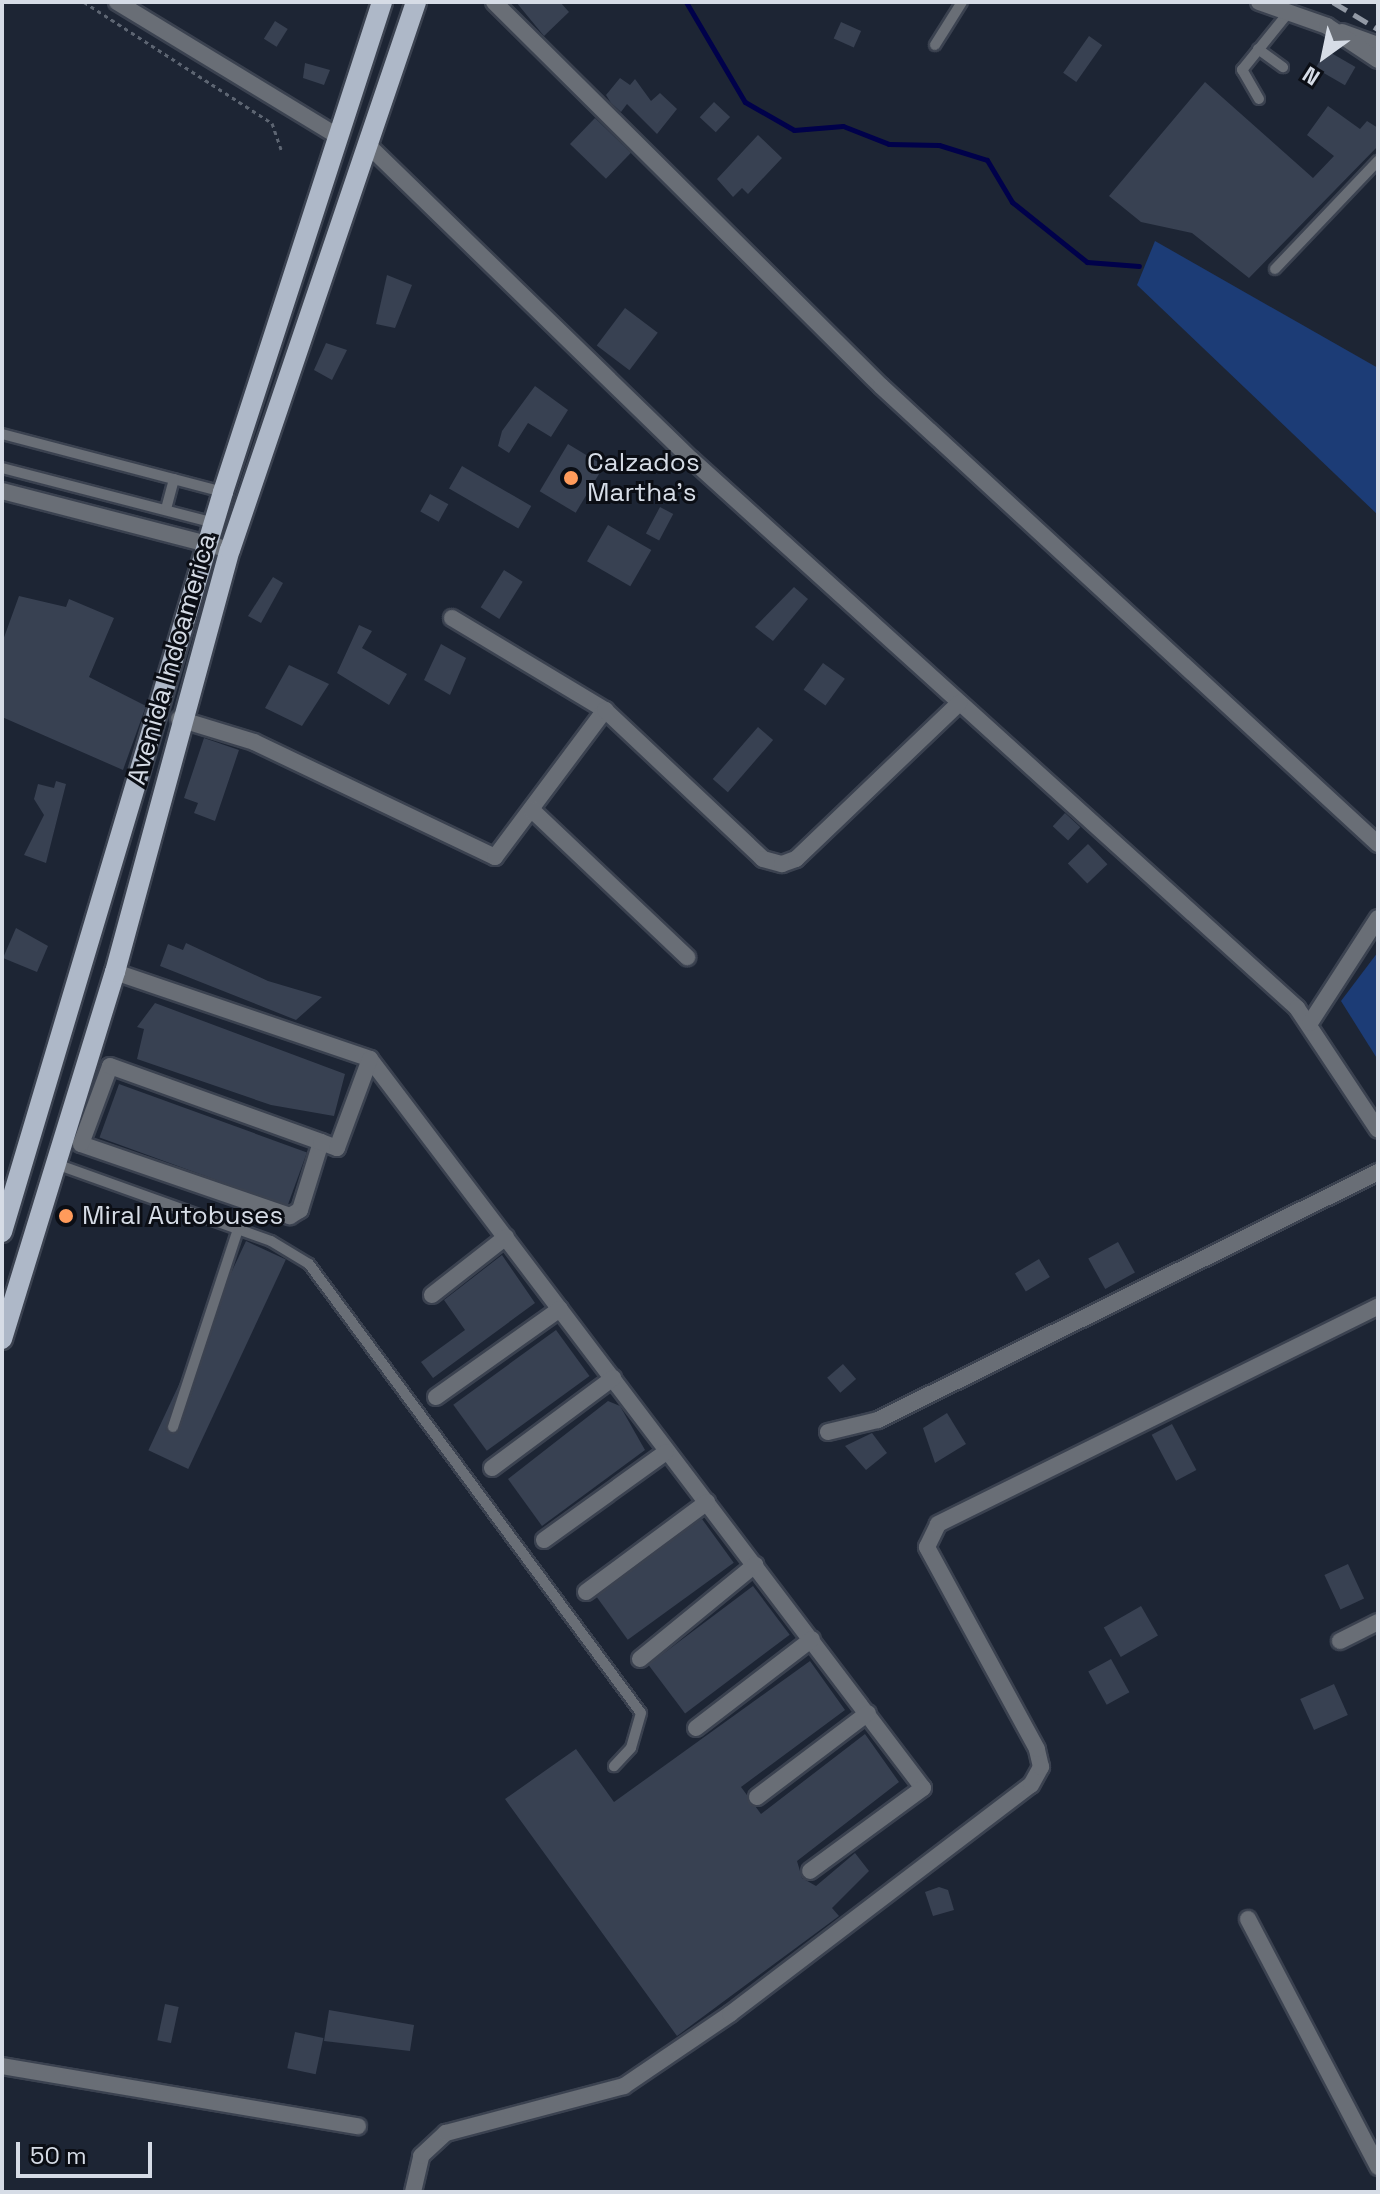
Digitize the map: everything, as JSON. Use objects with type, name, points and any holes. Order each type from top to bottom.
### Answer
[{"type":"main road","name":"Avenida Indoamerica","points":[[3,1226],[223,492],[382,2]]},
{"type":"main road","name":"Avenida Indoamerica","points":[[2,1339],[115,972],[179,719],[230,550],[372,149],[416,2]]},
{"type":"main road","points":[[214,523],[237,528]]},
{"type":"street","points":[[117,2],[339,137]]},
{"type":"street","points":[[494,2],[881,386],[1378,844]]},
{"type":"street","points":[[1259,2],[1378,45]]},
{"type":"street","points":[[1327,26],[1378,60]]},
{"type":"street","points":[[372,149],[691,459],[1310,1023],[1378,1130]]},
{"type":"street","points":[[2,491],[230,550]]},
{"type":"street","points":[[452,618],[605,710],[763,859],[782,864],[796,859],[959,703]]},
{"type":"street","points":[[179,719],[254,742],[482,856],[504,850],[605,710]]},
{"type":"street","points":[[532,810],[687,957]]},
{"type":"street","points":[[1310,1023],[1378,918]]},
{"type":"street","points":[[115,972],[370,1059],[923,1788],[810,1871]]},
{"type":"street","points":[[321,1142],[300,1210],[290,1216],[81,1144],[110,1066],[321,1142],[337,1148],[370,1059]]},
{"type":"street","points":[[828,1432],[892,1414],[1378,1172]]},
{"type":"street","points":[[432,1295],[506,1237]]},
{"type":"street","points":[[413,2192],[421,2156],[446,2133],[624,2086],[730,2014],[1031,1785],[1041,1767],[1037,1749],[927,1547],[938,1524],[1378,1307]]},
{"type":"street","points":[[436,1397],[560,1309]]},
{"type":"street","points":[[492,1468],[613,1378]]},
{"type":"street","points":[[544,1540],[666,1452]]},
{"type":"street","points":[[586,1592],[707,1502]]},
{"type":"street","points":[[640,1659],[755,1565]]},
{"type":"street","points":[[1340,1641],[1378,1622]]},
{"type":"street","points":[[696,1728],[812,1639]]},
{"type":"street","points":[[757,1797],[868,1713]]},
{"type":"street","points":[[1248,1919],[1378,2167]]},
{"type":"street","points":[[2,2066],[358,2126]]},
{"type":"lane","points":[[935,45],[962,2]]},
{"type":"lane","points":[[1259,99],[1241,75],[1289,12]]},
{"type":"lane","points":[[1258,49],[1283,67]]},
{"type":"lane","points":[[1275,269],[1378,161]]},
{"type":"lane","points":[[2,434],[223,492]]},
{"type":"lane","points":[[2,468],[214,523]]},
{"type":"lane","points":[[166,509],[174,479]]},
{"type":"lane","points":[[56,1164],[238,1229],[309,1264],[619,1676],[641,1713],[631,1748],[614,1766]]},
{"type":"lane","points":[[173,1427],[238,1229]]},
{"type":"path","points":[[84,2],[272,123],[281,149]]},
{"type":"shaded area","points":[[1155,241],[1378,368],[1378,515],[1137,285]]},
{"type":"shaded area","points":[[1378,952],[1378,1060],[1341,1001]]},
{"type":"building","points":[[516,2],[560,2],[569,12],[544,36]]},
{"type":"building","points":[[275,21],[288,29],[277,47],[264,39]]},
{"type":"building","points":[[841,22],[861,31],[854,47],[834,38]]},
{"type":"building","points":[[1089,36],[1102,45],[1076,82],[1063,73]]},
{"type":"building","points":[[1326,50],[1355,67],[1345,85],[1316,68]]},
{"type":"building","points":[[305,63],[330,70],[324,85],[303,78]]},
{"type":"building","points":[[620,78],[630,85],[635,79],[651,101],[660,93],[677,109],[657,134],[627,104],[621,112],[611,103],[606,95]]},
{"type":"building","points":[[1205,82],[1313,178],[1334,156],[1307,135],[1328,106],[1360,129],[1367,121],[1378,128],[1378,146],[1249,278],[1192,233],[1141,222],[1109,196]]},
{"type":"building","points":[[714,102],[730,117],[716,132],[700,117]]},
{"type":"building","points":[[595,118],[631,153],[606,179],[570,144]]},
{"type":"building","points":[[758,135],[782,158],[748,194],[742,188],[733,197],[717,179]]},
{"type":"building","points":[[387,275],[412,285],[395,328],[376,324]]},
{"type":"building","points":[[625,308],[658,333],[629,370],[597,346]]},
{"type":"building","points":[[326,343],[347,350],[332,380],[314,370]]},
{"type":"building","points":[[535,386],[568,410],[551,437],[528,423],[509,453],[498,446],[502,431]]},
{"type":"building","points":[[568,444],[604,466],[576,513],[540,491]]},
{"type":"building","points":[[462,466],[531,506],[518,529],[449,489]]},
{"type":"building","points":[[430,494],[448,504],[439,522],[420,511]]},
{"type":"building","points":[[660,507],[673,514],[659,541],[646,533]]},
{"type":"building","points":[[608,525],[651,550],[630,586],[587,561]]},
{"type":"building","points":[[504,570],[523,582],[499,619],[481,607]]},
{"type":"building","points":[[273,577],[283,583],[261,623],[248,616]]},
{"type":"building","points":[[794,587],[808,599],[773,641],[755,627]]},
{"type":"building","points":[[19,596],[66,607],[69,599],[114,618],[89,677],[146,706],[123,770],[2,717],[2,643]]},
{"type":"building","points":[[359,625],[372,631],[362,648],[407,674],[389,705],[337,673]]},
{"type":"building","points":[[441,644],[466,658],[450,695],[424,680]]},
{"type":"building","points":[[823,663],[845,679],[825,706],[804,690]]},
{"type":"building","points":[[289,665],[329,684],[302,726],[265,708]]},
{"type":"building","points":[[758,727],[773,740],[728,792],[713,779]]},
{"type":"building","points":[[204,738],[239,750],[215,821],[194,813],[198,803],[184,798]]},
{"type":"building","points":[[56,781],[66,784],[46,863],[24,855],[44,815],[34,799],[38,784],[54,788]]},
{"type":"building","points":[[1065,813],[1080,827],[1068,840],[1053,826]]},
{"type":"building","points":[[1088,844],[1107,864],[1087,884],[1068,863]]},
{"type":"building","points":[[16,928],[48,946],[37,972],[3,958]]},
{"type":"building","points":[[186,943],[268,981],[322,997],[296,1020],[160,966],[168,944],[183,950]]},
{"type":"building","points":[[155,1003],[345,1074],[334,1116],[271,1105],[137,1059],[144,1029],[137,1027]]},
{"type":"building","points":[[119,1084],[307,1152],[287,1206],[100,1138]]},
{"type":"building","points":[[246,1241],[286,1260],[188,1469],[148,1450]]},
{"type":"building","points":[[1118,1242],[1135,1273],[1105,1289],[1088,1258]]},
{"type":"building","points":[[502,1255],[535,1303],[433,1378],[421,1362],[465,1330],[444,1300]]},
{"type":"building","points":[[1039,1259],[1050,1277],[1026,1291],[1015,1273]]},
{"type":"building","points":[[556,1330],[590,1376],[487,1451],[453,1405]]},
{"type":"building","points":[[843,1364],[856,1379],[840,1393],[827,1378]]},
{"type":"building","points":[[608,1401],[620,1406],[645,1450],[542,1526],[508,1479]]},
{"type":"building","points":[[947,1413],[966,1444],[935,1463],[923,1428]]},
{"type":"building","points":[[1172,1424],[1196,1470],[1176,1481],[1152,1435]]},
{"type":"building","points":[[872,1433],[887,1453],[866,1470],[845,1446]]},
{"type":"building","points":[[702,1519],[734,1563],[628,1640],[596,1596]]},
{"type":"building","points":[[1348,1564],[1364,1598],[1340,1609],[1324,1575]]},
{"type":"building","points":[[753,1586],[790,1635],[685,1714],[648,1665]]},
{"type":"building","points":[[1141,1606],[1158,1635],[1121,1657],[1104,1628]]},
{"type":"building","points":[[1111,1659],[1129,1692],[1107,1705],[1088,1672]]},
{"type":"building","points":[[810,1661],[845,1710],[741,1787],[761,1814],[865,1734],[899,1782],[797,1861],[802,1878],[816,1886],[855,1853],[869,1871],[832,1908],[839,1916],[677,2036],[505,1799],[576,1749],[614,1802]]},
{"type":"building","points":[[1334,1684],[1348,1715],[1314,1730],[1300,1699]]},
{"type":"building","points":[[939,1887],[948,1890],[954,1910],[933,1916],[925,1892]]},
{"type":"building","points":[[165,2004],[179,2007],[171,2043],[157,2040]]},
{"type":"building","points":[[329,2010],[414,2025],[410,2051],[324,2041]]},
{"type":"building","points":[[295,2032],[323,2038],[316,2074],[287,2068]]},
{"type":"waterway","points":[[686,2],[745,102],[794,130],[843,126],[889,144],[939,145],[987,160],[1012,202],[1087,262],[1139,266]]},
{"type":"railway","points":[[1333,2],[1378,29]]},
{"type":"place","name":"Calzados Martha’s","points":[[571,478]]},
{"type":"place","name":"Miral Autobuses","points":[[66,1216]]}]
